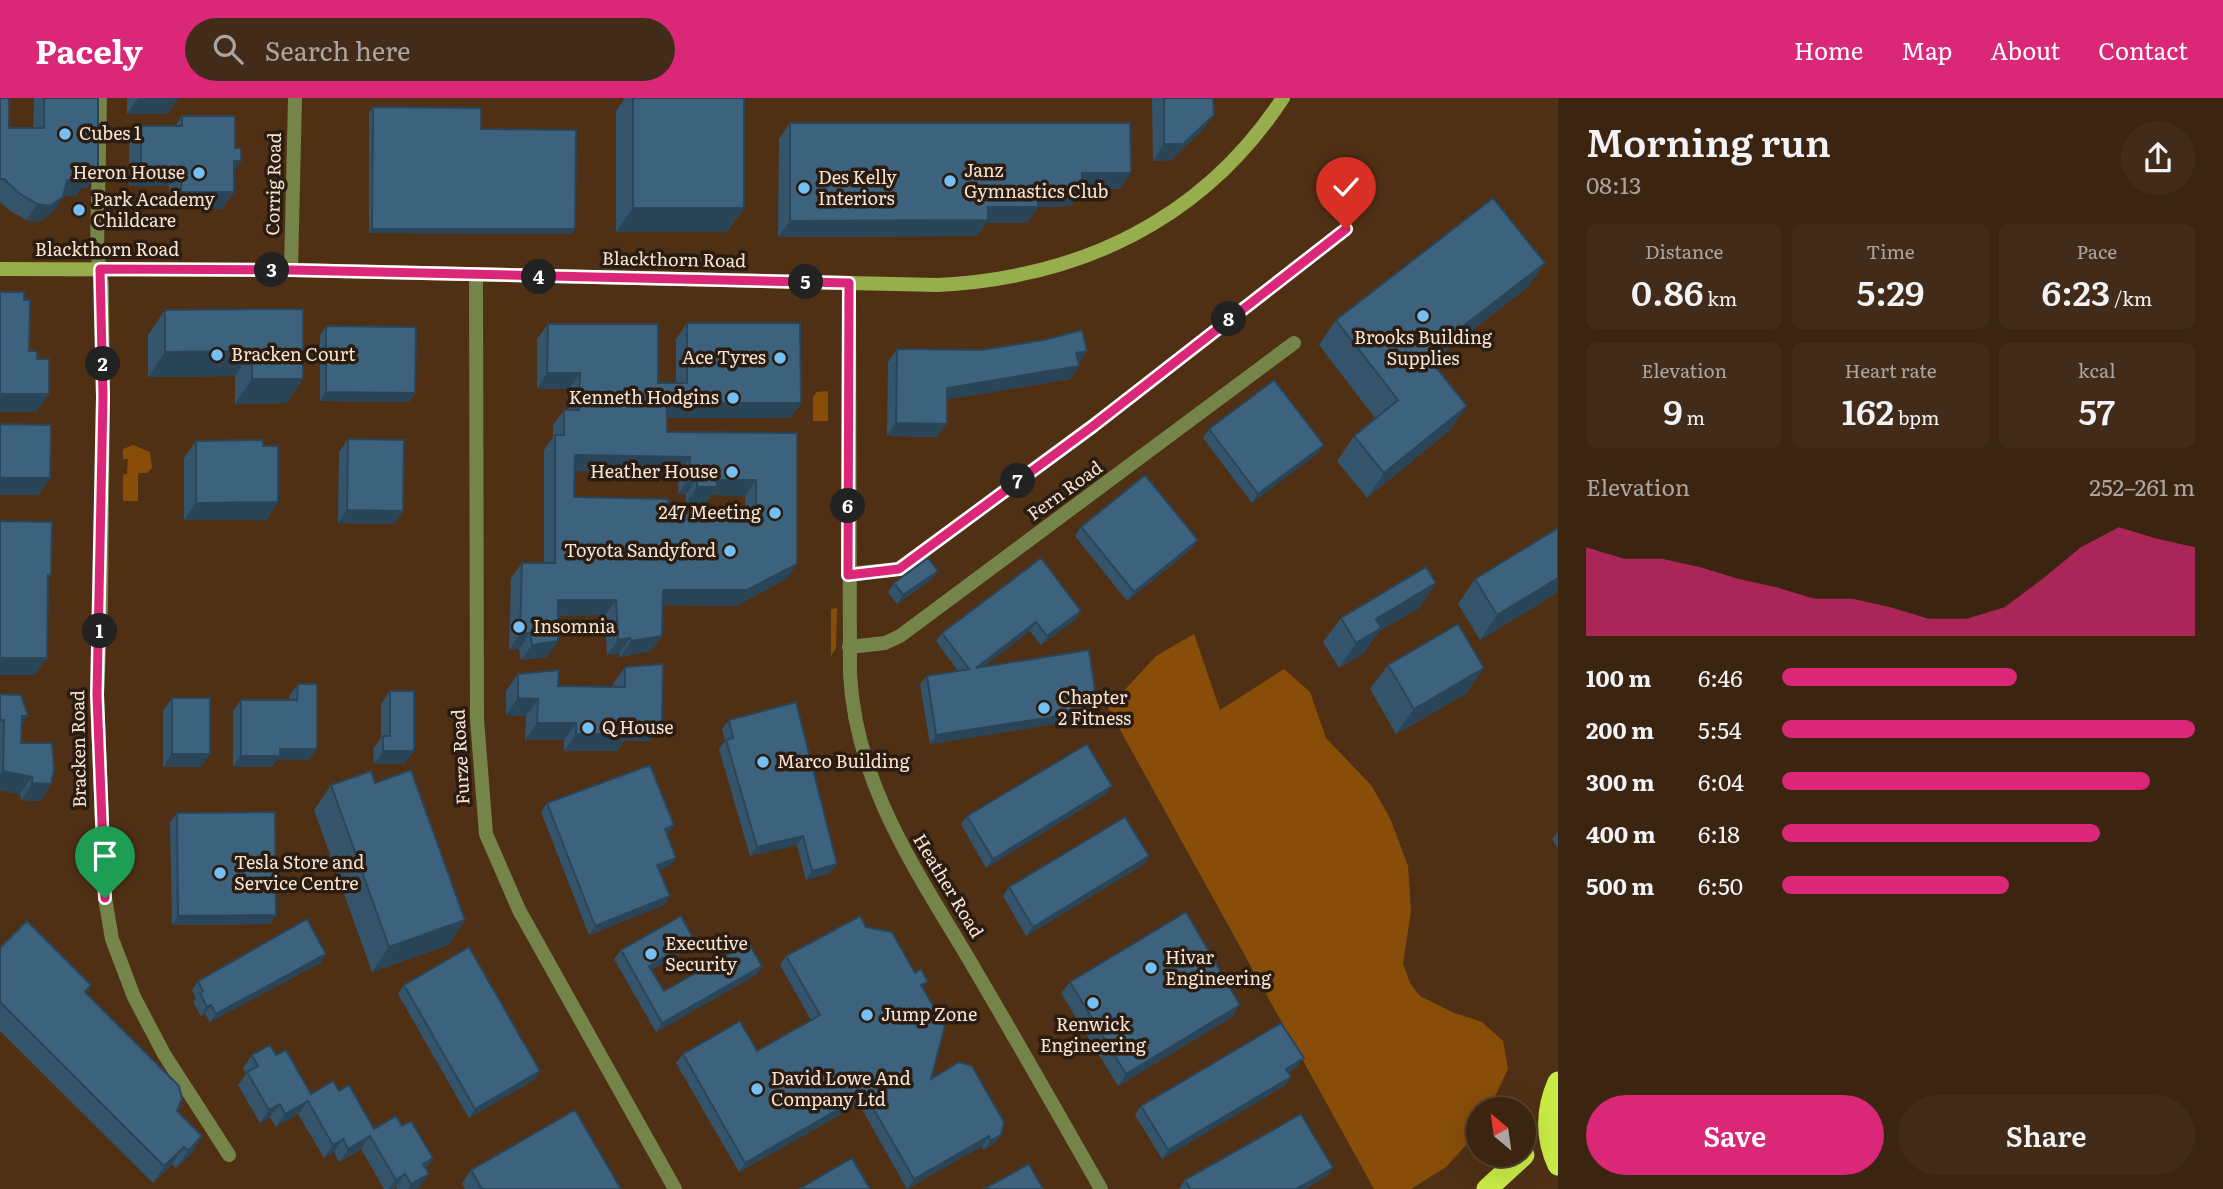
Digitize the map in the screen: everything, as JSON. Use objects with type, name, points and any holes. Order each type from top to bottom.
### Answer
[{"type":"highway","points":[[1558,1082],[1550,1104],[1548,1131],[1558,1165]]},
{"type":"highway","points":[[1536,1143],[1548,1131]]},
{"type":"highway","points":[[1487,1189],[1511,1167]]},
{"type":"street","name":"Bracken Road","points":[[100,98],[97,250],[100,269],[103,397],[97,695],[105,898],[116,950],[140,1009],[164,1054],[229,1155]]},
{"type":"street","name":"Corrig Road","points":[[291,270],[295,98]]},
{"type":"street","name":"Blackthorn Road","points":[[0,269],[291,270],[477,276],[980,283],[1070,262],[1148,228],[1204,191],[1270,118],[1283,98]]},
{"type":"street","points":[[848,575],[899,569],[1093,426],[1346,229]]},
{"type":"street","name":"Furze Road","points":[[477,276],[478,719],[486,834],[519,910],[675,1189]]},
{"type":"street","name":"Heather Road","points":[[849,283],[849,647],[851,701],[865,761],[891,828],[1101,1189]]},
{"type":"street","name":"Fern Road","points":[[849,647],[885,643],[900,636],[1294,343]]},
{"type":"shaded area","points":[[828,391],[828,421],[813,421],[813,397],[817,392]]},
{"type":"shaded area","points":[[133,445],[150,452],[152,468],[147,473],[138,473],[138,501],[123,501],[123,474],[127,474],[128,459],[123,459],[123,449]]},
{"type":"shaded area","points":[[837,608],[836,648],[831,656],[831,609]]},
{"type":"shaded area","points":[[1194,634],[1220,710],[1284,669],[1310,692],[1326,738],[1371,785],[1390,818],[1408,866],[1411,911],[1403,964],[1410,983],[1420,996],[1452,1012],[1482,1022],[1503,1041],[1508,1069],[1495,1097],[1466,1097],[1466,1145],[1446,1167],[1411,1189],[1374,1189],[1108,708],[1156,656]]},
{"type":"building","points":[[0,98],[9,98],[9,128],[44,128],[44,98],[98,98],[98,172],[87,172],[87,180],[67,180],[63,197],[50,206],[37,204],[20,194],[4,179],[0,179]]},
{"type":"building","points":[[633,98],[744,98],[744,208],[633,208]]},
{"type":"building","points":[[1164,98],[1213,98],[1214,115],[1183,144],[1164,144]]},
{"type":"building","points":[[373,107],[481,108],[481,129],[576,130],[575,229],[372,229]]},
{"type":"building","name":"Heron House","points":[[182,116],[235,116],[235,148],[241,148],[241,161],[234,161],[234,192],[181,192],[181,169],[141,169],[141,126],[182,126]]},
{"type":"building","points":[[790,123],[1130,123],[1131,173],[1082,173],[1082,190],[1038,191],[1038,207],[988,207],[988,220],[790,221]]},
{"type":"building","points":[[1493,198],[1545,263],[1426,355],[1467,406],[1384,473],[1354,436],[1398,400],[1336,320]]},
{"type":"building","points":[[0,292],[24,292],[24,300],[30,300],[29,351],[37,351],[37,359],[49,359],[49,394],[0,394]]},
{"type":"building","points":[[303,309],[303,379],[252,379],[252,351],[165,352],[165,310]]},
{"type":"building","points":[[687,323],[800,323],[801,403],[667,403],[667,432],[797,433],[797,564],[747,590],[663,590],[662,636],[631,641],[630,638],[618,640],[616,600],[558,600],[558,641],[532,645],[530,633],[520,634],[522,563],[555,563],[555,435],[564,435],[564,410],[579,410],[580,373],[547,373],[548,324],[658,324],[658,383],[687,383]],"holes":[[[575,455],[690,457],[689,479],[697,479],[697,487],[717,487],[717,480],[756,480],[756,515],[668,514],[668,499],[574,497]]]},
{"type":"building","points":[[326,326],[416,327],[415,393],[326,392]]},
{"type":"building","points":[[1082,330],[1087,351],[1076,353],[1079,366],[947,388],[947,424],[896,423],[897,349],[981,350],[1044,340]]},
{"type":"building","points":[[1274,380],[1324,445],[1258,494],[1209,429]]},
{"type":"building","points":[[0,424],[51,425],[50,478],[0,478]]},
{"type":"building","points":[[348,439],[404,440],[403,511],[347,510]]},
{"type":"building","points":[[263,440],[263,446],[278,446],[278,502],[196,503],[196,441]]},
{"type":"building","points":[[1145,475],[1198,540],[1134,592],[1081,527]]},
{"type":"building","points":[[0,521],[52,522],[47,658],[0,658]]},
{"type":"building","points":[[1558,528],[1558,578],[1497,615],[1475,579]]},
{"type":"building","points":[[928,558],[938,571],[903,595],[894,583]]},
{"type":"building","points":[[1041,558],[1081,611],[1047,636],[1036,622],[976,668],[1089,650],[1098,710],[936,735],[927,676],[969,669],[942,633]]},
{"type":"building","points":[[1426,567],[1436,583],[1376,619],[1381,628],[1356,643],[1341,618]]},
{"type":"building","points":[[1458,624],[1484,668],[1414,709],[1388,665]]},
{"type":"building","points":[[663,664],[662,724],[629,724],[629,734],[576,734],[576,723],[537,723],[538,699],[518,698],[518,674],[559,670],[558,686],[625,687],[625,667]]},
{"type":"building","points":[[298,684],[317,684],[317,749],[280,749],[280,756],[241,756],[241,700],[297,700]]},
{"type":"building","points":[[390,691],[414,691],[414,751],[383,751],[383,736],[390,736]]},
{"type":"building","points":[[0,694],[21,695],[28,716],[22,716],[21,743],[52,743],[54,769],[51,784],[32,783],[32,777],[3,771],[4,720],[0,720]]},
{"type":"building","points":[[172,698],[210,698],[210,754],[172,754]]},
{"type":"building","name":"Marco Building","points":[[796,702],[837,864],[812,871],[803,836],[757,847],[726,740],[733,738],[729,720]]},
{"type":"building","points":[[1087,744],[1112,786],[993,859],[967,816]]},
{"type":"building","points":[[650,765],[674,825],[665,829],[676,858],[657,865],[670,896],[595,926],[547,803]]},
{"type":"building","points":[[411,770],[465,920],[389,947],[331,785],[371,771],[375,783]]},
{"type":"building","name":"Tesla Store and Service Centre","points":[[275,812],[276,915],[178,916],[177,813]]},
{"type":"building","points":[[1125,817],[1149,856],[1033,927],[1009,887]]},
{"type":"building","points":[[1186,912],[1240,1005],[1126,1074],[1070,982]]},
{"type":"building","points":[[681,916],[694,940],[649,966],[664,991],[749,943],[762,966],[662,1023],[621,950]]},
{"type":"building","points":[[860,916],[866,927],[892,932],[915,973],[921,969],[928,982],[921,985],[945,1026],[931,1079],[959,1062],[972,1066],[1004,1122],[1001,1135],[990,1141],[989,1136],[914,1179],[865,1094],[745,1163],[683,1054],[740,1021],[757,1051],[820,1015],[786,956]]},
{"type":"building","points":[[307,919],[326,954],[216,1014],[211,1005],[207,1007],[198,981]]},
{"type":"building","points":[[27,921],[91,985],[85,992],[179,1086],[182,1099],[177,1111],[202,1136],[188,1151],[184,1147],[164,1166],[0,1002],[0,948]]},
{"type":"building","points":[[469,947],[540,1071],[475,1109],[404,985]]},
{"type":"building","points":[[1281,1023],[1304,1058],[1286,1069],[1291,1077],[1168,1150],[1141,1106]]},
{"type":"building","points":[[270,1045],[276,1055],[286,1050],[311,1094],[333,1081],[339,1091],[349,1085],[374,1129],[396,1116],[402,1126],[411,1121],[433,1158],[423,1164],[429,1174],[411,1184],[405,1174],[396,1180],[370,1136],[348,1149],[343,1139],[333,1145],[308,1101],[285,1114],[280,1104],[269,1110],[247,1072],[258,1066],[252,1055]]},
{"type":"building","points":[[575,1110],[621,1189],[482,1189],[471,1170]]},
{"type":"building","points":[[1301,1114],[1333,1168],[1296,1189],[1190,1189],[1185,1180]]},
{"type":"building","points":[[852,1158],[870,1189],[799,1189]]},
{"type":"building","points":[[1029,1164],[1043,1189],[984,1189]]},
{"type":"place","name":"Cubes 1","points":[[65,134]]},
{"type":"place","name":"Heron House","points":[[199,173]]},
{"type":"place","name":"Janz Gymnastics Club","points":[[950,181]]},
{"type":"place","name":"Des Kelly Interiors","points":[[804,188]]},
{"type":"place","name":"Park Academy Childcare","points":[[79,210]]},
{"type":"place","name":"Brooks Building Supplies","points":[[1423,316]]},
{"type":"place","name":"Bracken Court","points":[[217,355]]},
{"type":"place","name":"Ace Tyres","points":[[780,358]]},
{"type":"place","name":"Kenneth Hodgins","points":[[733,398]]},
{"type":"place","name":"Heather House","points":[[732,472]]},
{"type":"place","name":"247 Meeting","points":[[775,513]]},
{"type":"place","name":"Toyota Sandyford","points":[[730,551]]},
{"type":"place","name":"Insomnia","points":[[519,627]]},
{"type":"place","name":"Chapter 2 Fitness","points":[[1044,708]]},
{"type":"place","name":"Q House","points":[[588,728]]},
{"type":"place","name":"Marco Building","points":[[763,762]]},
{"type":"place","name":"Tesla Store and Service Centre","points":[[220,873]]},
{"type":"place","name":"Executive Security","points":[[651,954]]},
{"type":"place","name":"Hivar Engineering","points":[[1151,968]]},
{"type":"place","name":"Renwick Engineering","points":[[1093,1003]]},
{"type":"place","name":"Jump Zone","points":[[867,1015]]},
{"type":"place","name":"David Lowe And Company Ltd","points":[[757,1089]]},
{"type":"route","points":[[105,898],[99,814],[97,695],[101,603],[103,397],[100,269],[291,270],[849,283],[851,336],[848,575],[899,569],[1093,426],[1346,229]]}]
